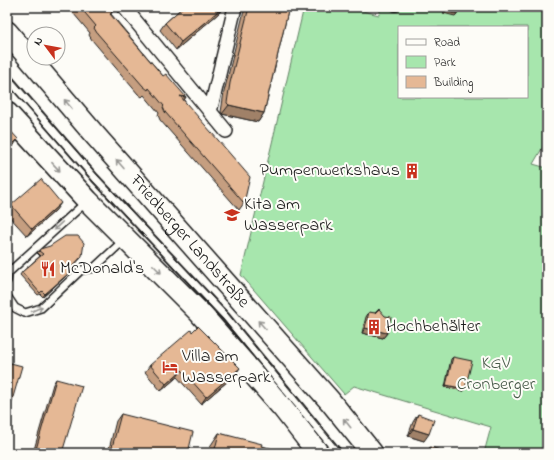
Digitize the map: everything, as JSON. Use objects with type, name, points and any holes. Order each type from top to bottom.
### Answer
[{"type":"main road","name":"Friedberger Landstraße","points":[[7,32],[98,139],[330,401],[372,453]]},
{"type":"main road","points":[[7,113],[88,201],[200,313],[283,408],[318,453]]},
{"type":"street","points":[[124,7],[226,131]]},
{"type":"street","points":[[210,112],[235,7]]},
{"type":"lane","name":"Friedberger Landstraße","points":[[7,77],[95,178],[226,316],[338,453]]},
{"type":"lane","points":[[7,281],[8,273],[88,201]]},
{"type":"lane","points":[[7,296],[15,308],[25,314],[41,308],[81,270],[94,268],[126,238]]},
{"type":"green space","name":"KGV Cronberger","points":[[304,7],[346,7],[379,15],[381,7],[547,7],[547,140],[533,164],[547,168],[547,453],[484,453],[491,427],[354,386],[344,394],[241,275]]},
{"type":"building","points":[[80,7],[109,7],[113,11],[110,14],[163,76],[166,74],[186,97],[180,96],[250,177],[244,203],[165,112],[164,106],[149,88],[148,90],[143,86],[97,33],[94,28],[96,26]]},
{"type":"building","points":[[183,7],[223,7],[181,42],[165,23]]},
{"type":"building","points":[[249,7],[289,7],[264,113],[229,105],[227,103],[230,83]]},
{"type":"building","points":[[446,7],[459,7],[457,14],[445,11]]},
{"type":"building","points":[[7,127],[18,139],[7,150]]},
{"type":"building","points":[[41,179],[61,203],[32,229],[11,205]]},
{"type":"building","name":"McDonald's","points":[[65,236],[78,236],[84,243],[82,256],[69,270],[69,273],[45,294],[42,291],[40,293],[22,272],[43,254],[39,251],[40,249],[50,246]]},
{"type":"building","name":"Hochbehälter","points":[[379,309],[385,316],[391,317],[387,333],[365,328],[369,312],[375,313]]},
{"type":"building","name":"Villa am Wasserpark","points":[[198,326],[240,368],[206,397],[182,370],[166,384],[150,365],[191,330],[192,332]]},
{"type":"building","points":[[453,357],[472,361],[465,389],[446,385]]},
{"type":"building","points":[[7,362],[22,366],[7,418]]},
{"type":"building","points":[[56,379],[82,386],[62,453],[35,453]]},
{"type":"building","points":[[121,414],[193,432],[188,453],[119,453],[111,451]]},
{"type":"building","points":[[418,414],[434,420],[429,434],[413,429]]},
{"type":"building","points":[[219,433],[262,444],[261,446],[284,452],[286,450],[290,453],[214,453]]},
{"type":"building","points":[[430,447],[451,453],[428,453]]},
{"type":"tram line","points":[[7,72],[98,176],[228,314],[342,453]]},
{"type":"tram line","points":[[7,83],[93,181],[223,319],[333,453]]},
{"type":"place","name":"Pumpenwerkshaus","points":[[412,171]]},
{"type":"place","name":"Kita am Wasserpark","points":[[232,215]]},
{"type":"place","name":"McDonald's","points":[[48,269]]},
{"type":"place","name":"Hochbehälter","points":[[374,327]]},
{"type":"place","name":"Villa am Wasserpark","points":[[170,367]]}]
